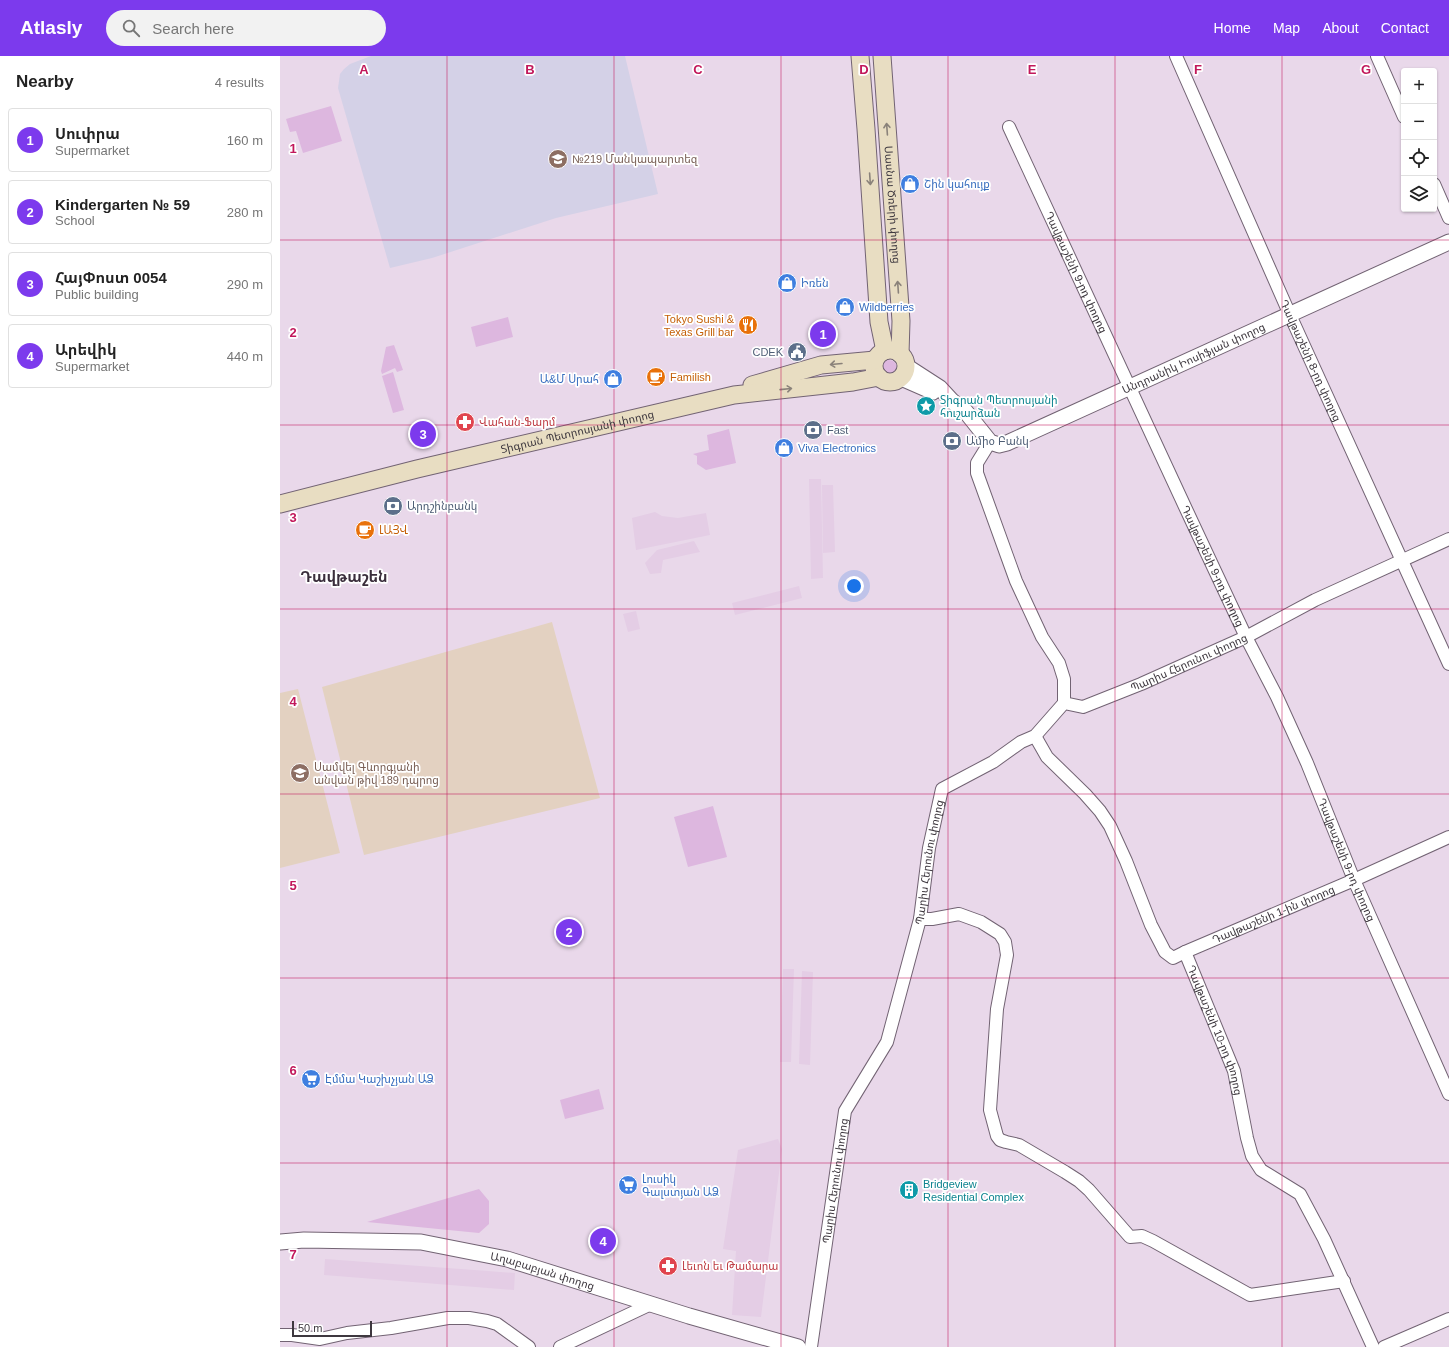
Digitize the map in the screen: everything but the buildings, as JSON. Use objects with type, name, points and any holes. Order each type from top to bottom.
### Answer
[{"type":"main road","name":"Սասնա Ծռերի փողոց","points":[[860,56],[867,137],[879,322],[893,362]]},
{"type":"main road","name":"Սասնա Ծռերի փողոց","points":[[882,56],[901,321],[893,362]]},
{"type":"main road","name":"Տիգրան Պետրոսյանի փողոց","points":[[280,497],[732,391],[821,365],[893,362],[892,382],[887,382],[878,377],[853,382],[734,395],[280,504]]},
{"type":"street","name":"Դավթաշենի 8-րդ փողոց","points":[[1176,56],[1290,314],[1449,664]]},
{"type":"street","points":[[1377,56],[1401,110]]},
{"type":"street","name":"Դավթաշենի 9-րդ փողոց","points":[[1009,127],[1246,637],[1277,697],[1307,763],[1354,880],[1449,1094]]},
{"type":"street","points":[[1437,191],[1449,218]]},
{"type":"street","name":"Անդրանիկ Իոսիֆյան փողոց","points":[[990,442],[999,445],[1007,443],[1449,242]]},
{"type":"street","points":[[893,362],[966,412],[990,442],[977,463],[977,473],[1016,581],[1042,637],[1059,663],[1064,679],[1064,703]]},
{"type":"street","name":"Պարիս Հերունու փողոց","points":[[811,1347],[845,1110],[887,1042],[920,920],[929,848],[942,789],[993,762],[1021,742],[1035,736],[1064,703],[1083,707],[1141,684],[1246,637],[1315,600],[1449,539]]},
{"type":"street","name":"Դավթաշենի 10-րդ փողոց","points":[[1035,736],[1046,757],[1100,810],[1110,826],[1126,861],[1151,925],[1165,952],[1173,958],[1185,952],[1234,1071],[1252,1156],[1261,1170],[1300,1194],[1344,1281],[1373,1347]]},
{"type":"street","name":"Դավթաշենի 1-ին փողոց","points":[[1185,952],[1354,880],[1449,837]]},
{"type":"street","points":[[920,920],[959,914],[990,926],[1000,934],[1005,942],[1006,960],[997,1009],[990,1110],[997,1136],[1000,1140],[1019,1145],[1079,1181],[1089,1190],[1130,1237],[1142,1236],[1153,1241],[1250,1295],[1344,1281]]},
{"type":"street","name":"Աղաբաբյան փողոց","points":[[280,1242],[304,1240],[421,1242],[507,1259],[651,1304],[798,1347]]},
{"type":"street","points":[[560,1347],[651,1304]]},
{"type":"street","points":[[280,1335],[292,1334],[320,1339],[346,1333],[391,1328],[448,1318],[469,1318],[497,1324],[529,1347]]},
{"type":"street","points":[[1384,1347],[1449,1319]]},
{"type":"shaded area","points":[[371,56],[625,56],[658,194],[556,218],[432,258],[390,268],[338,88],[340,74],[344,69],[350,64]]},
{"type":"shaded area","points":[[331,106],[342,141],[303,153],[296,131],[290,132],[286,119]]},
{"type":"shaded area","points":[[508,317],[513,337],[476,347],[471,327]]},
{"type":"shaded area","points":[[394,345],[403,370],[397,372],[395,368],[382,374],[381,371],[386,347]]},
{"type":"shaded area","points":[[889,360],[895,362],[897,368],[895,374],[889,376],[883,374],[881,368],[883,362]]},
{"type":"shaded area","points":[[393,372],[404,410],[393,413],[382,376]]},
{"type":"shaded area","points":[[729,429],[736,463],[706,470],[697,464],[697,456],[693,454],[709,450],[707,435]]},
{"type":"shaded area","points":[[809,479],[821,479],[823,578],[811,579]]},
{"type":"shaded area","points":[[822,485],[833,485],[835,552],[823,553]]},
{"type":"shaded area","points":[[655,512],[662,516],[678,518],[706,513],[710,535],[636,550],[632,518]]},
{"type":"shaded area","points":[[694,541],[700,552],[663,560],[661,573],[650,574],[645,563],[657,550]]},
{"type":"shaded area","points":[[799,586],[802,598],[735,615],[732,603]]},
{"type":"shaded area","points":[[636,611],[640,629],[628,632],[623,614]]},
{"type":"shaded area","points":[[552,622],[600,798],[364,855],[322,687]]},
{"type":"shaded area","name":"Սամվել Գևորգյանի անվան թիվ 189 դպրոց","points":[[298,689],[340,853],[280,868],[280,693]]},
{"type":"shaded area","points":[[713,806],[727,857],[688,867],[674,817]]},
{"type":"shaded area","points":[[783,969],[794,969],[791,1062],[780,1062]]},
{"type":"shaded area","points":[[802,971],[813,972],[810,1065],[799,1064]]},
{"type":"shaded area","points":[[599,1089],[604,1109],[565,1119],[560,1100]]},
{"type":"shaded area","points":[[778,1139],[782,1149],[761,1317],[732,1315],[736,1251],[723,1249],[738,1150]]},
{"type":"shaded area","points":[[479,1189],[489,1201],[489,1224],[479,1233],[367,1222]]},
{"type":"shaded area","points":[[325,1259],[515,1273],[514,1290],[324,1275]]},
{"type":"place","name":"№219 Մանկապարտեզ","points":[[558,159]]},
{"type":"place","name":"Շին կահույք","points":[[910,184]]},
{"type":"place","name":"Իռեն","points":[[787,283]]},
{"type":"place","name":"Wildberries","points":[[845,307]]},
{"type":"place","name":"Tokyo Sushi & Texas Grill bar","points":[[748,325]]},
{"type":"place","name":"Սուփրա","points":[[823,334]]},
{"type":"place","name":"CDEK","points":[[797,352]]},
{"type":"place","name":"Familish","points":[[656,377]]},
{"type":"place","name":"Ա&Մ Սրահ","points":[[613,379]]},
{"type":"place","name":"Տիգրան Պետրոսյանի հուշարձան","points":[[926,406]]},
{"type":"place","name":"Վահան-Ֆարմ","points":[[465,422]]},
{"type":"place","name":"Fast","points":[[813,430]]},
{"type":"place","name":"ՀայՓոստ 0054","points":[[423,434]]},
{"type":"place","name":"Ամիօ Բանկ","points":[[952,441]]},
{"type":"place","name":"Viva Electronics","points":[[784,448]]},
{"type":"place","name":"Արդշինբանկ","points":[[393,506]]},
{"type":"place","name":"ԼԱՅՎ","points":[[365,530]]},
{"type":"place","name":"Սամվել Գևորգյանի անվան թիվ 189 դպրոց","points":[[300,773]]},
{"type":"place","name":"Kindergarten № 59","points":[[569,932]]},
{"type":"place","name":"Էմմա Կաշխչյան ԱՁ","points":[[311,1079]]},
{"type":"place","name":"Լուսիկ Գալստյան ԱՁ","points":[[628,1185]]},
{"type":"place","name":"Bridgeview Residential Complex","points":[[909,1190]]},
{"type":"place","name":"Արեվիկ","points":[[603,1241]]},
{"type":"place","name":"Լեւոն եւ Թամարա","points":[[668,1266]]},
{"type":"district","name":"Դավթաշեն","points":[[344,577]]}]
